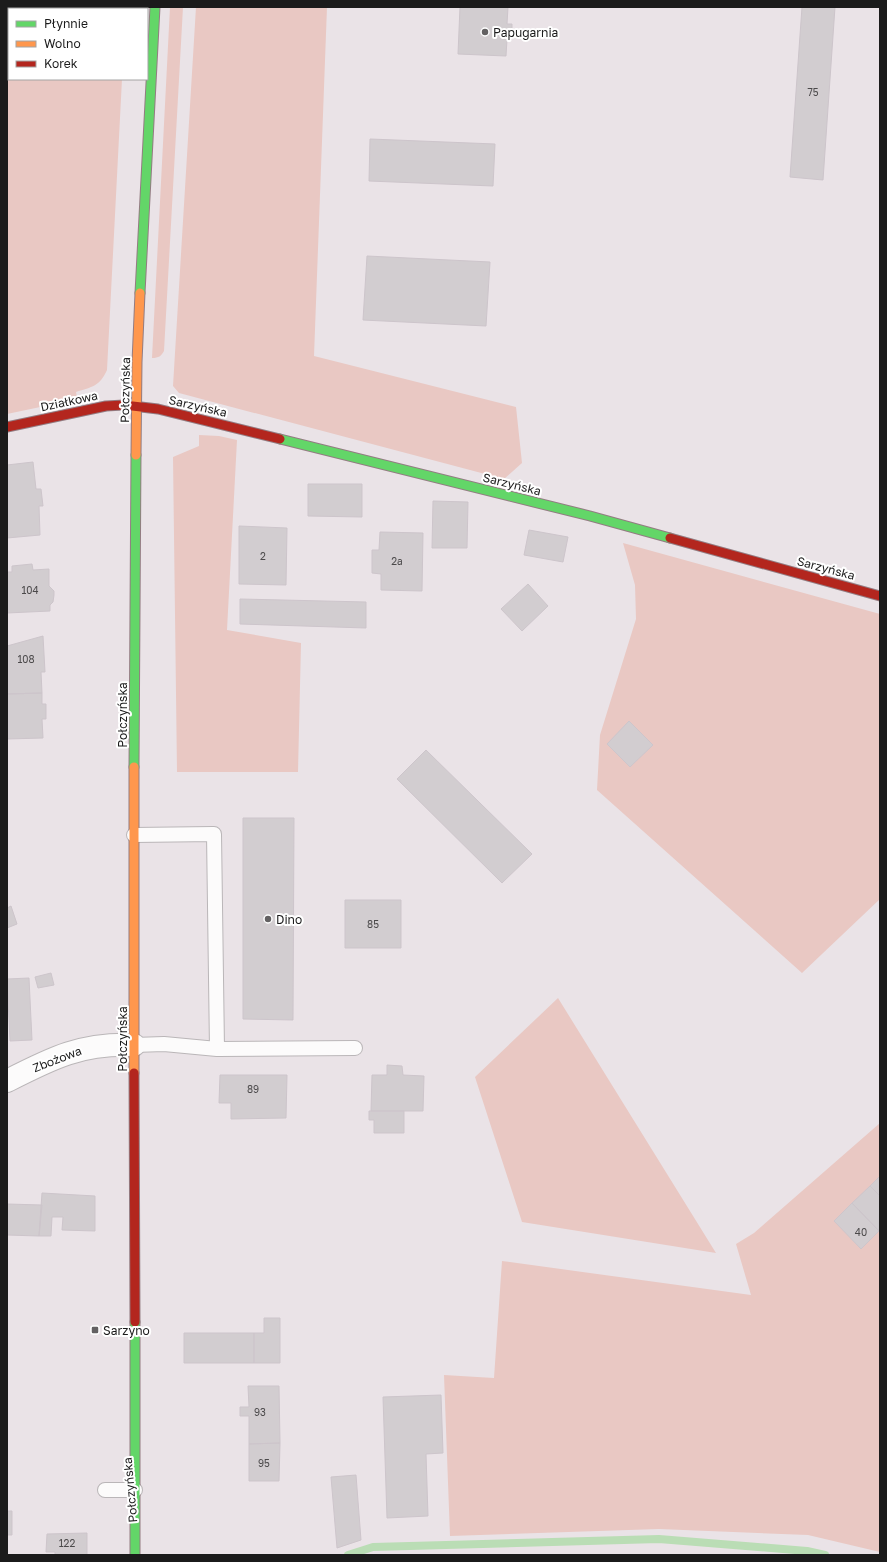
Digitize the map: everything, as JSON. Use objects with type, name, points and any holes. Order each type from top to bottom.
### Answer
[{"type":"main road","name":"Połczyńska","points":[[135,1555],[139,1493],[135,1423],[134,579],[136,406],[155,7]]},
{"type":"main road","name":"Działkowa","points":[[7,426],[100,406],[136,406]]},
{"type":"main road","name":"Sarzyńska","points":[[136,406],[186,415],[583,514],[880,596]]},
{"type":"main road","name":"Połczyńska","points":[[142,1555],[144,1532]]},
{"type":"street","name":"Zbożowa","points":[[7,1081],[42,1063],[72,1051],[110,1044],[134,1045]]},
{"type":"lane","points":[[134,835],[214,834],[216,1049]]},
{"type":"lane","points":[[134,1045],[164,1044],[216,1049],[354,1048]]},
{"type":"lane","points":[[105,1490],[139,1493]]},
{"type":"shaded area","points":[[7,7],[126,7],[8,8],[8,80],[122,80],[107,370],[98,383],[76,392],[78,402],[70,404],[64,402],[7,414]]},
{"type":"shaded area","points":[[170,7],[183,7],[164,351],[160,356],[152,358]]},
{"type":"shaded area","points":[[196,7],[327,7],[314,356],[516,407],[522,463],[504,479],[179,393],[173,386]]},
{"type":"shaded area","points":[[199,435],[219,436],[237,440],[227,630],[301,643],[298,772],[177,772],[173,457],[199,446]]},
{"type":"shaded area","points":[[623,543],[880,614],[880,899],[802,973],[597,790],[600,735],[636,619],[635,585]]},
{"type":"shaded area","points":[[558,998],[716,1253],[522,1222],[475,1077]]},
{"type":"shaded area","points":[[880,1123],[880,1552],[808,1535],[659,1529],[450,1536],[444,1375],[494,1378],[502,1261],[751,1295],[736,1244],[754,1233]]},
{"type":"building","name":"Papugarnia","points":[[460,7],[508,7],[507,24],[512,24],[512,39],[507,39],[506,56],[458,54]]},
{"type":"building","points":[[802,7],[835,7],[823,180],[790,177]]},
{"type":"building","points":[[370,139],[495,144],[493,186],[369,181]]},
{"type":"building","points":[[367,256],[490,262],[486,326],[363,320]]},
{"type":"building","points":[[33,462],[36,489],[41,489],[43,506],[39,506],[40,535],[7,538],[7,465]]},
{"type":"building","points":[[308,484],[362,484],[362,517],[308,516]]},
{"type":"building","points":[[433,501],[468,502],[467,548],[432,548]]},
{"type":"building","points":[[239,526],[287,528],[286,585],[239,584]]},
{"type":"building","points":[[529,530],[568,537],[563,562],[524,555]]},
{"type":"building","points":[[380,532],[423,533],[422,591],[381,590],[381,574],[372,573],[372,550],[379,550]]},
{"type":"building","points":[[32,564],[33,570],[49,569],[49,586],[54,591],[50,611],[7,613],[7,572],[12,572],[12,566]]},
{"type":"building","points":[[528,584],[548,606],[522,631],[501,609]]},
{"type":"building","points":[[240,599],[366,602],[366,628],[240,624]]},
{"type":"building","points":[[43,636],[45,672],[41,672],[42,693],[7,694],[7,646]]},
{"type":"building","points":[[42,693],[42,704],[46,704],[46,719],[42,719],[43,738],[7,739],[7,694]]},
{"type":"building","points":[[629,721],[653,745],[630,767],[607,744]]},
{"type":"building","points":[[426,750],[532,854],[502,883],[397,779]]},
{"type":"building","name":"Dino","points":[[243,818],[294,818],[293,1020],[243,1019]]},
{"type":"building","points":[[345,900],[401,900],[401,948],[345,948]]},
{"type":"building","points":[[11,906],[17,924],[7,928],[7,908]]},
{"type":"building","points":[[51,973],[54,985],[38,988],[35,977]]},
{"type":"building","points":[[29,978],[32,1040],[10,1041],[7,979]]},
{"type":"building","points":[[387,1065],[402,1066],[403,1075],[424,1076],[423,1111],[371,1111],[372,1075],[387,1075]]},
{"type":"building","points":[[220,1075],[287,1075],[286,1118],[231,1119],[231,1103],[219,1103]]},
{"type":"building","points":[[369,1111],[404,1111],[404,1133],[374,1133],[374,1120],[369,1120]]},
{"type":"building","points":[[880,1176],[880,1196],[870,1186]]},
{"type":"building","points":[[870,1186],[880,1196],[879,1231],[852,1203]]},
{"type":"building","points":[[42,1193],[95,1196],[95,1231],[62,1230],[63,1217],[52,1217],[51,1236],[39,1236]]},
{"type":"building","points":[[852,1203],[879,1231],[861,1249],[834,1221]]},
{"type":"building","points":[[7,1204],[42,1205],[39,1236],[7,1235]]},
{"type":"building","points":[[264,1318],[280,1318],[280,1363],[254,1363],[254,1333],[264,1333]]},
{"type":"building","points":[[184,1333],[254,1333],[254,1363],[184,1363]]},
{"type":"building","points":[[248,1386],[279,1386],[280,1443],[249,1444],[249,1416],[240,1416],[240,1407],[249,1407]]},
{"type":"building","points":[[441,1395],[443,1453],[426,1454],[428,1516],[387,1518],[383,1397]]},
{"type":"building","points":[[280,1443],[279,1481],[249,1481],[249,1444]]},
{"type":"building","points":[[356,1475],[361,1540],[337,1548],[331,1477]]},
{"type":"building","points":[[7,1511],[12,1511],[12,1535],[7,1535]]},
{"type":"building","points":[[87,1533],[87,1555],[55,1555],[55,1552],[46,1552],[47,1534]]},
{"type":"waterway","points":[[348,1555],[373,1547],[659,1539],[807,1551],[825,1555]]},
{"type":"traffic: fast","points":[[140,293],[155,7]]},
{"type":"traffic: fast","points":[[280,439],[590,516],[670,538]]},
{"type":"traffic: fast","points":[[134,767],[136,455]]},
{"type":"traffic: fast","points":[[135,1322],[135,1555]]},
{"type":"traffic: slow","points":[[136,455],[137,362],[140,293]]},
{"type":"traffic: slow","points":[[134,767],[134,1073]]},
{"type":"traffic: jam","points":[[7,427],[106,406],[124,405],[158,409],[280,439]]},
{"type":"traffic: jam","points":[[670,538],[880,596]]},
{"type":"traffic: jam","points":[[134,1073],[135,1322]]},
{"type":"place","name":"Papugarnia","points":[[485,32]]},
{"type":"place","name":"Dino","points":[[268,919]]},
{"type":"place","name":"Sarzyno","points":[[95,1330]]}]
